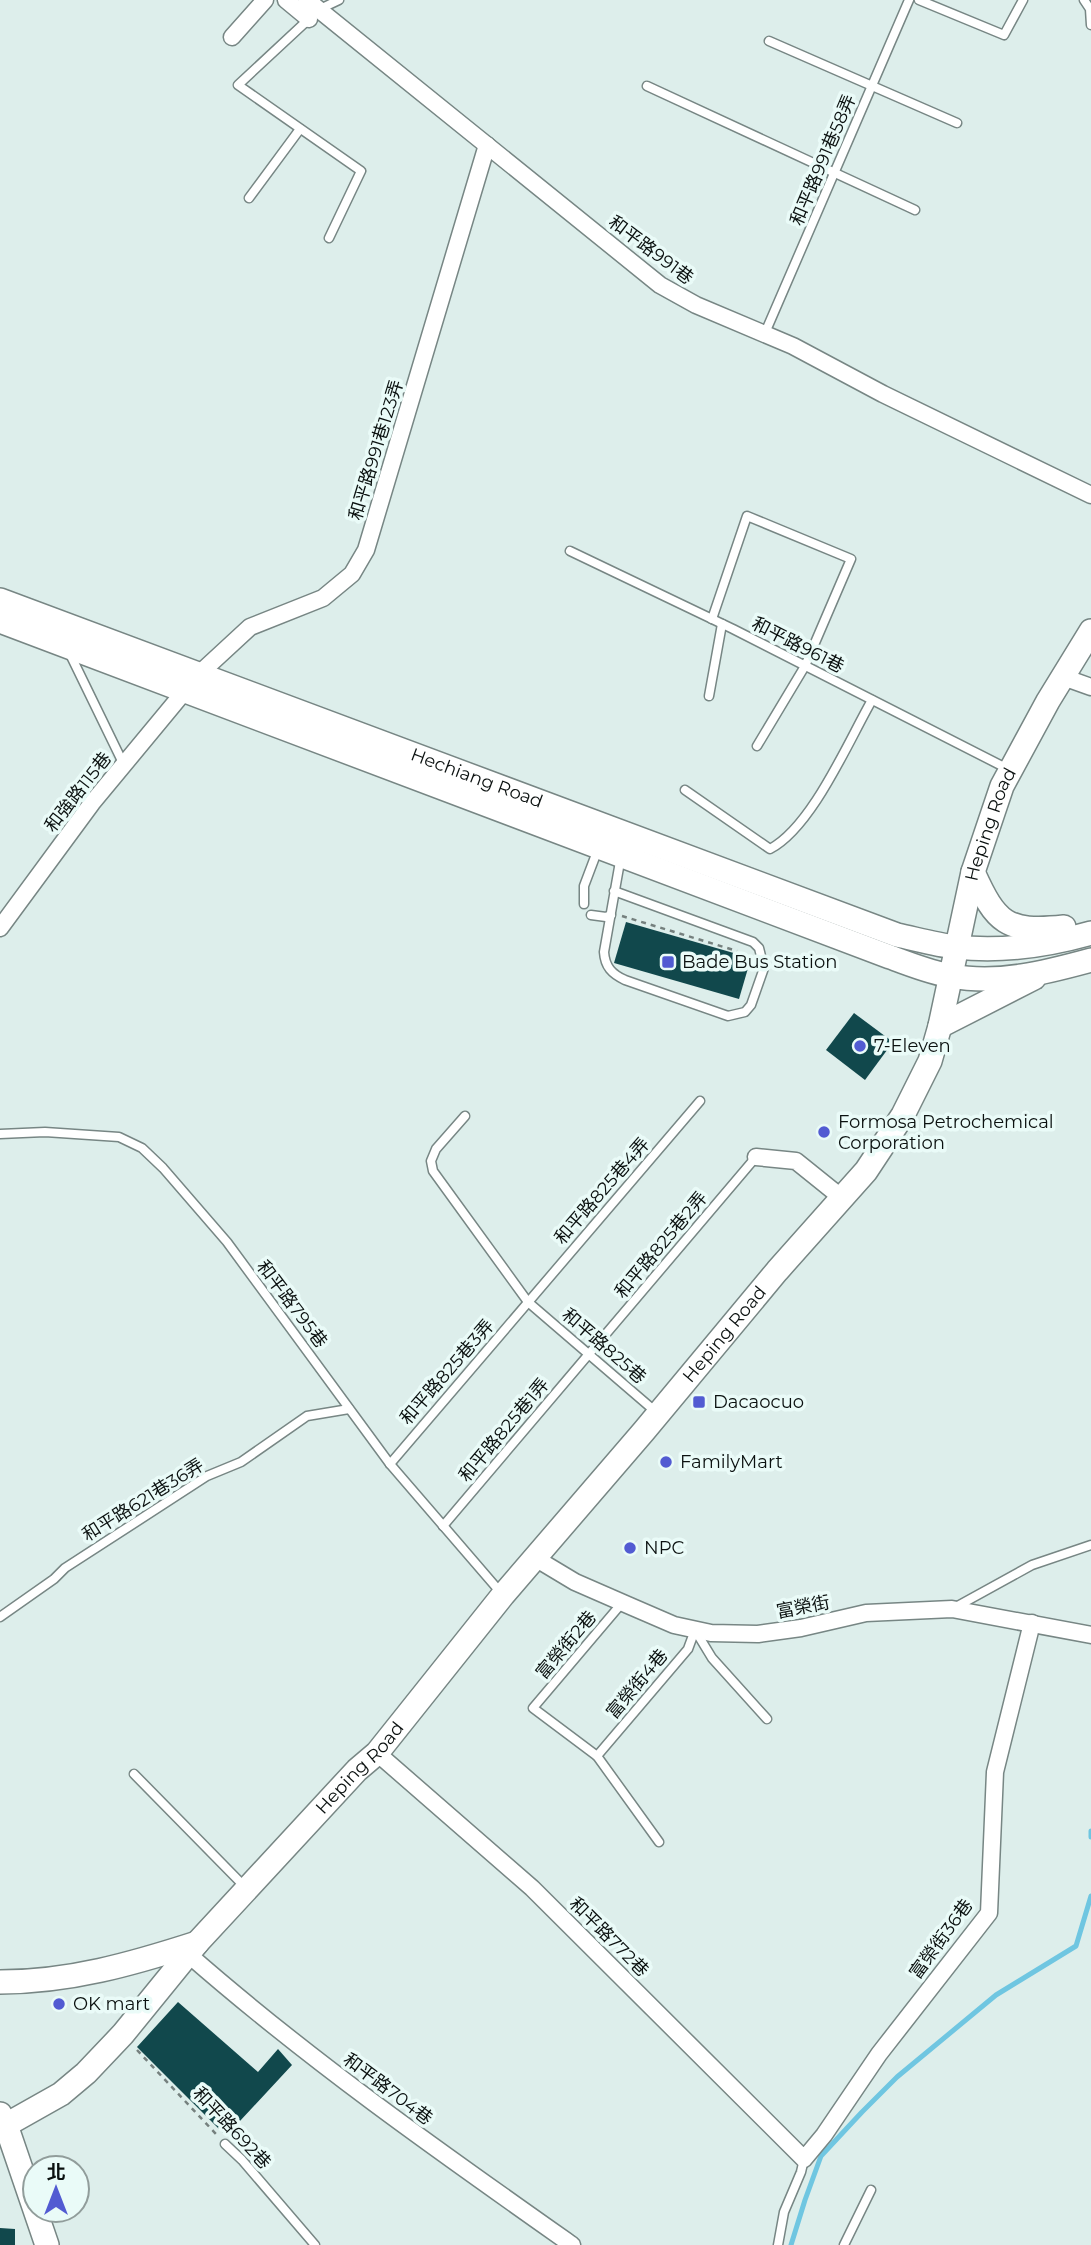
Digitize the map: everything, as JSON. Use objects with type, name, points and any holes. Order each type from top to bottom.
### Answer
[{"type":"street","points":[[232,37],[265,0]]},
{"type":"street","name":"和平路991巷","points":[[286,0],[312,9],[487,145],[660,285],[696,305],[765,333],[883,394],[1091,495]]},
{"type":"street","name":"和平路991巷123弄","points":[[191,684],[250,627],[323,598],[352,574],[366,550],[487,145]]},
{"type":"street","name":"Hechiang Road","points":[[0,600],[191,684],[602,837],[890,957],[952,976],[983,979],[1045,972]]},
{"type":"street","name":"Hechiang Road","points":[[0,621],[66,646],[191,684]]},
{"type":"street","name":"Heping Road","points":[[3,2119],[61,2094],[86,2073],[123,2034],[192,1949],[377,1752],[503,1595],[866,1171],[903,1115],[929,1061],[952,976],[973,872],[1002,786],[1091,631]]},
{"type":"street","points":[[1063,677],[1091,687]]},
{"type":"street","name":"和強路115巷","points":[[0,929],[92,803],[191,684]]},
{"type":"street","name":"Hechiang Road","points":[[625,846],[897,935],[956,947],[998,948],[1067,940],[1091,933]]},
{"type":"street","points":[[973,872],[989,907],[1010,925],[1024,928],[1060,928],[1091,923]]},
{"type":"street","points":[[940,1026],[1045,972],[1091,960]]},
{"type":"street","points":[[756,1157],[796,1161],[842,1198]]},
{"type":"street","name":"富榮街","points":[[535,1558],[575,1582],[622,1603],[674,1625],[711,1633],[758,1634],[802,1628],[866,1613],[952,1609],[1091,1635]]},
{"type":"street","name":"富榮街36巷","points":[[804,2158],[824,2135],[879,2054],[989,1913],[995,1772],[1032,1623]]},
{"type":"street","name":"和平路772巷","points":[[377,1752],[532,1888],[804,2158]]},
{"type":"street","name":"Heping Road","points":[[0,1982],[76,1977],[192,1949]]},
{"type":"street","name":"和平路704巷","points":[[192,1949],[245,2004],[405,2127],[572,2245]]},
{"type":"street","points":[[3,2119],[47,2245]]},
{"type":"lane","points":[[329,238],[361,172],[238,85],[312,9],[339,0]]},
{"type":"lane","name":"和平路991巷58弄","points":[[765,333],[909,0]]},
{"type":"lane","points":[[919,0],[1004,35],[1023,0]]},
{"type":"lane","points":[[1084,0],[1090,9],[1091,24]]},
{"type":"lane","points":[[769,40],[957,123]]},
{"type":"lane","points":[[647,86],[915,210]]},
{"type":"lane","points":[[249,198],[300,129]]},
{"type":"lane","points":[[712,619],[747,516],[851,559],[804,666],[757,746]]},
{"type":"lane","name":"和平路961巷","points":[[570,551],[712,619],[1010,770]]},
{"type":"lane","points":[[709,696],[722,624]]},
{"type":"lane","points":[[66,646],[124,765]]},
{"type":"lane","points":[[685,790],[770,849],[781,843],[811,809],[872,700]]},
{"type":"lane","points":[[584,904],[584,886],[602,837]]},
{"type":"lane","points":[[614,891],[753,942],[759,948],[764,968],[751,1005],[745,1013],[728,1016],[611,972],[604,961],[614,891],[625,846]]},
{"type":"lane","points":[[591,915],[611,915]]},
{"type":"lane","name":"和平路825巷4弄","points":[[528,1302],[700,1101]]},
{"type":"lane","name":"和平路825巷","points":[[465,1116],[436,1149],[430,1161],[433,1171],[528,1302],[659,1414]]},
{"type":"lane","name":"和平路795巷","points":[[0,1134],[46,1132],[119,1137],[142,1149],[163,1168],[227,1242],[390,1464],[503,1595]]},
{"type":"lane","name":"和平路825巷2弄","points":[[589,1354],[756,1157]]},
{"type":"lane","name":"和平路825巷3弄","points":[[390,1464],[528,1302]]},
{"type":"lane","name":"和平路825巷1弄","points":[[443,1526],[589,1354]]},
{"type":"lane","name":"和平路621巷36弄","points":[[0,1617],[54,1579],[65,1568],[206,1476],[241,1462],[307,1416],[349,1409]]},
{"type":"lane","points":[[952,1609],[1032,1565],[1091,1545]]},
{"type":"lane","name":"富榮街2巷","points":[[597,1756],[533,1708],[622,1603]]},
{"type":"lane","points":[[695,1630],[712,1658],[768,1719]]},
{"type":"lane","name":"富榮街4巷","points":[[597,1756],[688,1649],[695,1630]]},
{"type":"lane","points":[[597,1756],[659,1842]]},
{"type":"lane","points":[[134,1774],[248,1890]]},
{"type":"lane","name":"和平路692巷","points":[[225,2144],[315,2245]]},
{"type":"lane","points":[[778,2245],[784,2211],[801,2172],[804,2158]]},
{"type":"lane","points":[[844,2245],[871,2190]]},
{"type":"path","name":"和平路692巷","points":[[123,2034],[225,2144]]},
{"type":"building","points":[[626,922],[751,958],[739,999],[614,963]]},
{"type":"building","name":"7-Eleven","points":[[854,1013],[893,1042],[865,1080],[826,1050]]},
{"type":"building","points":[[178,2002],[258,2072],[278,2049],[292,2065],[226,2136],[137,2047]]},
{"type":"building","points":[[0,2228],[15,2229],[15,2245],[0,2245]]},
{"type":"waterway","points":[[1091,1831],[1091,1837]]},
{"type":"waterway","points":[[791,2245],[821,2156],[897,2077],[996,1995],[1076,1946],[1091,1896]]},
{"type":"place","name":"Bade Bus Station","points":[[668,962]]},
{"type":"place","name":"7-Eleven","points":[[860,1046]]},
{"type":"place","name":"Formosa Petrochemical Corporation","points":[[824,1132]]},
{"type":"place","name":"Dacaocuo","points":[[699,1402]]},
{"type":"place","name":"FamilyMart","points":[[666,1462]]},
{"type":"place","name":"NPC","points":[[630,1548]]},
{"type":"place","name":"OK mart","points":[[59,2004]]}]
